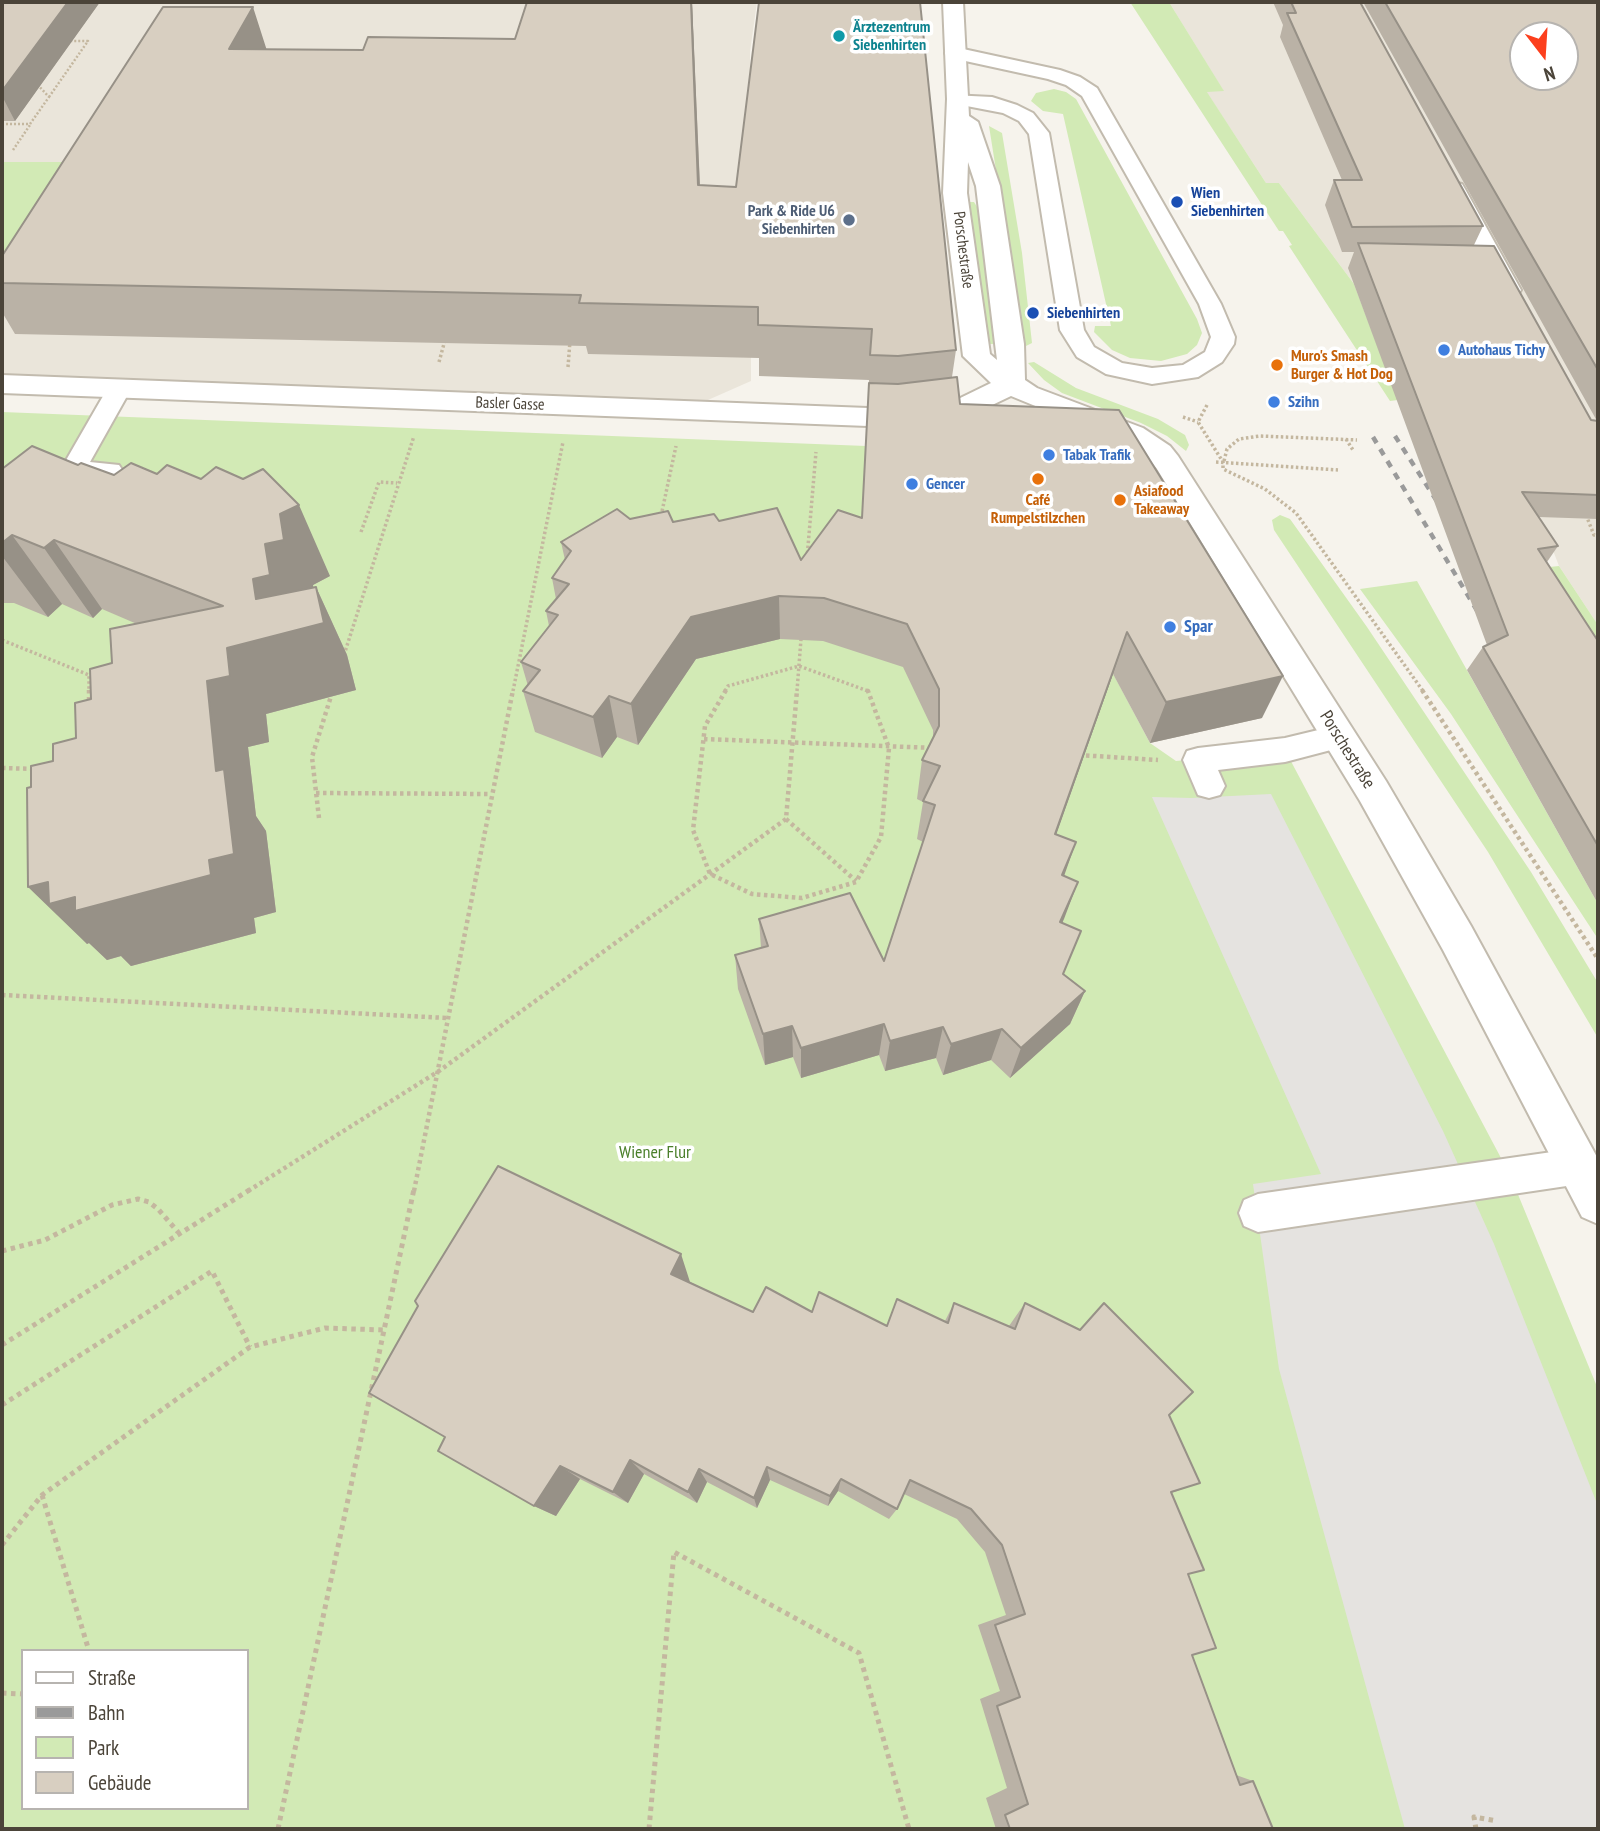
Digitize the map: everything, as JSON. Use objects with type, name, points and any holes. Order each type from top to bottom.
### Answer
[{"type":"street","name":"Porschestraße","points":[[953,2],[958,99],[956,193],[976,349],[984,364],[1011,384],[1052,406],[1133,435],[1160,453],[1197,507],[1339,737],[1457,938],[1598,1202]]},
{"type":"street","name":"Porschestraße","points":[[958,99],[988,186],[1010,344],[1011,384]]},
{"type":"street","points":[[1441,167],[1518,309]]},
{"type":"street","name":"Basler Gasse","points":[[2,384],[894,418],[939,415],[969,407],[1011,384]]},
{"type":"lane","points":[[954,52],[1038,70],[1073,81],[1085,88],[1094,98],[1188,263],[1222,329],[1219,351],[1199,368],[1166,376],[1140,375],[1104,364],[1079,345],[1072,330],[1058,262],[1039,133],[1026,117],[1015,95]]},
{"type":"lane","points":[[958,99],[992,103],[1015,95],[1041,81],[1073,81]]},
{"type":"lane","points":[[1464,261],[1492,261]]},
{"type":"lane","points":[[73,470],[119,389]]},
{"type":"lane","points":[[36,469],[110,471]]},
{"type":"lane","points":[[1204,773],[1339,737]]},
{"type":"lane","points":[[1258,1213],[1580,1166]]},
{"type":"path","points":[[13,150],[88,41],[64,41]]},
{"type":"path","points":[[30,77],[49,97]]},
{"type":"path","points":[[2,124],[30,124]]},
{"type":"path","points":[[278,1829],[439,1071],[491,794],[570,406],[568,356],[573,329]]},
{"type":"path","points":[[341,665],[397,483],[447,335]]},
{"type":"path","points":[[1210,400],[1198,422],[1223,462]]},
{"type":"path","points":[[660,524],[683,411]]},
{"type":"path","points":[[806,560],[819,417]]},
{"type":"path","points":[[1357,440],[1260,436],[1239,439],[1227,449],[1223,470],[1265,489],[1290,506],[1304,523],[1447,725],[1598,959]]},
{"type":"path","points":[[1346,439],[1353,450]]},
{"type":"path","points":[[1223,462],[1338,470]]},
{"type":"path","points":[[361,532],[379,482],[397,483]]},
{"type":"path","points":[[1581,504],[1594,535],[1598,535]]},
{"type":"path","points":[[2,1345],[178,1232],[439,1071],[786,819],[801,639]]},
{"type":"path","points":[[2,640],[89,675],[89,706]]},
{"type":"path","points":[[799,666],[869,691],[889,748],[881,836],[856,881],[802,898],[752,894],[710,874],[693,830],[705,726],[728,685],[799,666]]},
{"type":"path","points":[[319,818],[312,757],[332,691]]},
{"type":"path","points":[[704,738],[934,748]]},
{"type":"path","points":[[1078,755],[1204,773]]},
{"type":"path","points":[[2,768],[40,769]]},
{"type":"path","points":[[316,793],[491,794]]},
{"type":"path","points":[[786,819],[856,881]]},
{"type":"path","points":[[2,995],[447,1018]]},
{"type":"path","points":[[2,1251],[45,1240],[112,1205],[138,1199],[149,1202],[158,1209],[178,1232]]},
{"type":"path","points":[[2,1405],[212,1271],[250,1347]]},
{"type":"path","points":[[2,1545],[42,1495],[250,1347],[325,1328],[384,1330]]},
{"type":"path","points":[[42,1495],[88,1649]]},
{"type":"path","points":[[649,1829],[674,1552],[859,1653],[909,1829]]},
{"type":"path","points":[[2,1693],[21,1694]]},
{"type":"path","points":[[1476,1829],[1474,1817],[1497,1821]]},
{"type":"shaded area","points":[[2,2],[757,2],[750,52],[751,381],[683,411],[2,384]]},
{"type":"shaded area","points":[[1169,2],[1598,2],[1598,625],[1559,566],[1522,470],[1398,400],[1354,284],[1279,183],[1266,183],[1206,91],[1223,90]]},
{"type":"shaded area","points":[[1271,794],[1443,1131],[1494,1244],[1598,1506],[1598,1829],[1405,1829],[1279,1369],[1253,1184],[1321,1174],[1152,797]]},
{"type":"green space","points":[[1130,2],[1169,2],[1224,91],[1207,92],[1266,183],[1279,183],[1354,284],[1398,400],[1390,401],[1289,246],[1292,245],[1283,231],[1279,231]]},
{"type":"green space","points":[[1054,89],[1066,92],[1076,99],[1197,319],[1202,333],[1197,345],[1187,354],[1161,361],[1130,358],[1112,350],[1094,332],[1095,326],[1111,326],[1063,114],[1043,111],[1031,101],[1036,93]]},
{"type":"green space","points":[[989,126],[1002,133],[1022,253],[1032,343],[1024,347]]},
{"type":"green space","points":[[2,162],[92,162],[2,312]]},
{"type":"green space","points":[[965,202],[974,202],[979,210],[998,344],[983,344]]},
{"type":"green space","points":[[1034,362],[1076,388],[1158,419],[1185,435],[1189,445],[1186,451],[1167,436],[1141,423],[1062,393],[1044,380],[1028,363]]},
{"type":"green space","name":"Wiener Flur","points":[[2,412],[866,446],[861,544],[1085,621],[1150,743],[1176,761],[1285,750],[1510,1175],[1598,1389],[1598,1829],[2,1829]]},
{"type":"green space","points":[[1280,515],[1290,519],[1367,627],[1531,872],[1598,983],[1598,1038],[1488,852],[1274,530],[1272,520]]},
{"type":"green space","points":[[1559,566],[1598,625],[1598,694],[1540,568]]},
{"type":"green space","points":[[1417,581],[1598,904],[1598,939],[1451,714],[1360,589]]},
{"type":"building","points":[[2,2],[68,2],[2,91]]},
{"type":"building","points":[[527,2],[691,2],[698,185],[736,187],[759,2],[920,2],[956,350],[898,356],[870,355],[872,329],[758,325],[758,307],[579,303],[581,295],[2,283],[2,256],[163,7],[253,7],[229,49],[363,50],[368,37],[515,39]]},
{"type":"building","points":[[1291,2],[1360,2],[1483,226],[1352,227],[1334,180],[1362,180],[1287,13],[1296,13]]},
{"type":"building","points":[[1385,2],[1598,2],[1598,370]]},
{"type":"building","points":[[1358,243],[1494,246],[1591,420],[1598,421],[1598,495],[1522,492],[1558,546],[1538,549],[1598,641],[1598,846],[1483,647],[1508,635]]},
{"type":"building","points":[[957,377],[960,404],[1119,410],[1283,676],[1166,702],[1127,632],[1055,834],[1076,842],[1062,875],[1078,882],[1060,922],[1081,931],[1063,974],[1085,991],[1021,1048],[1002,1029],[951,1044],[943,1027],[890,1041],[884,1024],[801,1048],[792,1026],[763,1034],[735,955],[768,946],[759,919],[850,893],[884,961],[935,805],[923,801],[940,766],[922,760],[939,726],[939,689],[907,624],[824,598],[779,596],[691,617],[631,704],[609,696],[593,717],[523,691],[540,670],[521,662],[558,615],[546,611],[569,584],[552,578],[571,551],[561,542],[617,509],[630,519],[668,511],[673,522],[714,514],[719,521],[777,508],[801,560],[838,510],[862,518],[869,383],[898,384]]},
{"type":"building","points":[[32,446],[78,465],[81,463],[114,475],[131,463],[157,474],[167,465],[201,479],[216,467],[243,479],[263,469],[299,505],[280,514],[284,540],[265,544],[270,575],[253,579],[256,599],[316,587],[324,623],[227,648],[230,676],[207,681],[216,771],[224,769],[234,854],[209,860],[211,875],[75,911],[75,897],[49,904],[48,882],[28,887],[27,788],[31,787],[31,766],[53,761],[53,744],[76,738],[75,703],[91,699],[90,669],[112,663],[110,629],[223,606],[54,540],[44,548],[12,535],[2,543],[2,469]]},
{"type":"building","points":[[498,1166],[681,1254],[671,1274],[753,1312],[766,1287],[812,1312],[819,1292],[887,1326],[897,1299],[948,1323],[954,1303],[1015,1329],[1025,1303],[1080,1330],[1104,1303],[1193,1392],[1169,1415],[1200,1483],[1171,1492],[1204,1570],[1188,1574],[1216,1648],[1192,1655],[1240,1785],[1253,1781],[1273,1829],[1010,1829],[1005,1815],[1028,1804],[997,1706],[1020,1697],[995,1625],[1025,1614],[1002,1545],[971,1509],[910,1480],[897,1509],[841,1479],[830,1496],[767,1467],[754,1498],[699,1469],[688,1492],[630,1460],[613,1492],[560,1466],[534,1506],[438,1451],[445,1437],[369,1393],[418,1306],[415,1301]]},
{"type":"railway","points":[[1395,436],[1440,506]]},
{"type":"railway","points":[[1373,437],[1479,614]]},
{"type":"place","name":"Ärztezentrum Siebenhirten","points":[[839,36]]},
{"type":"place","name":"Wien Siebenhirten","points":[[1177,202]]},
{"type":"place","name":"Park & Ride U6 Siebenhirten","points":[[849,220]]},
{"type":"place","name":"Siebenhirten","points":[[1033,313]]},
{"type":"place","name":"Autohaus Tichy","points":[[1444,350]]},
{"type":"place","name":"Muro's Smash Burger & Hot Dog","points":[[1277,365]]},
{"type":"place","name":"Szihn","points":[[1274,402]]},
{"type":"place","name":"Tabak Trafik","points":[[1049,455]]},
{"type":"place","name":"Café Rumpelstilzchen","points":[[1038,479]]},
{"type":"place","name":"Gencer","points":[[912,484]]},
{"type":"place","name":"Asiafood Takeaway","points":[[1120,500]]},
{"type":"place","name":"Spar","points":[[1170,627]]}]
